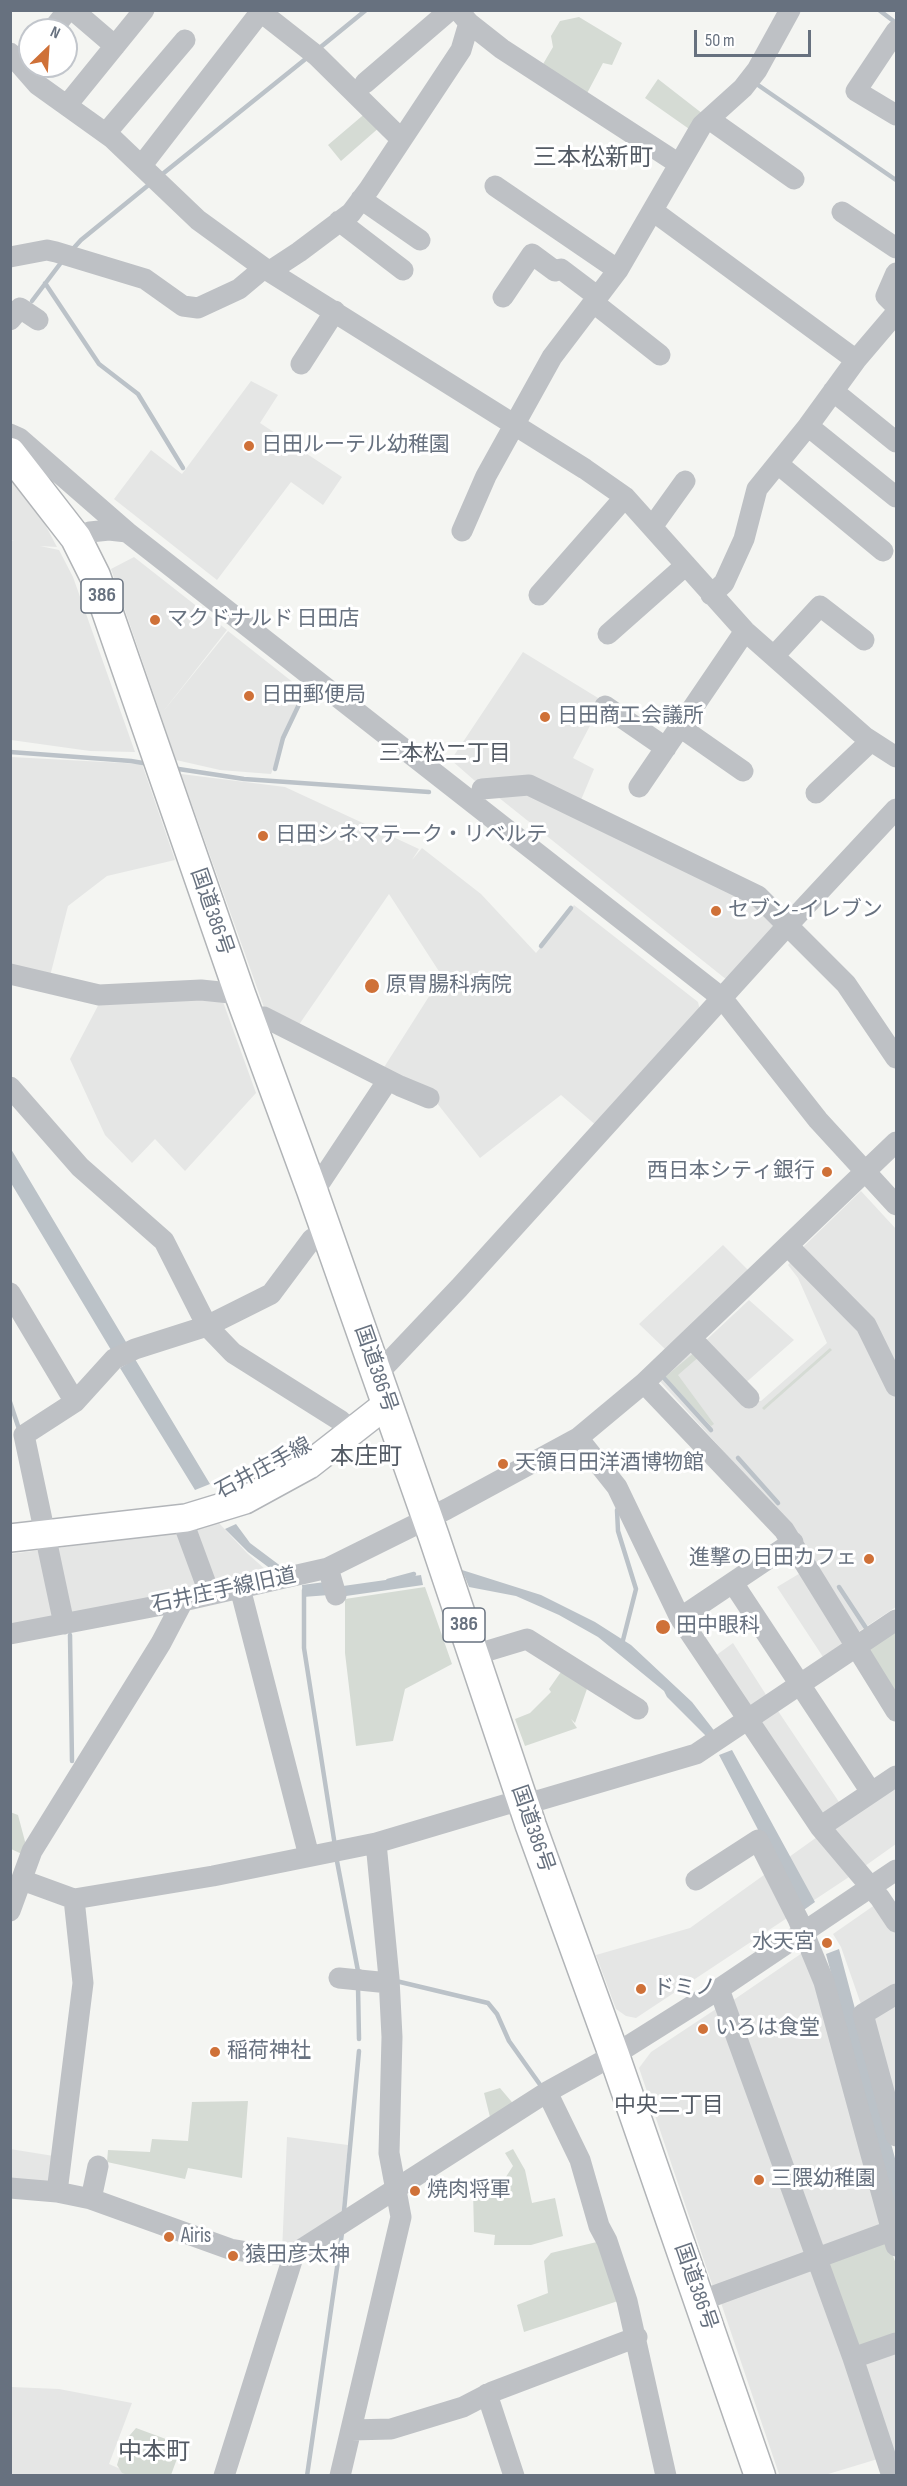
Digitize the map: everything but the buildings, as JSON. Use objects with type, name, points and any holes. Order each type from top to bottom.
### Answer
[{"type":"highway","name":"国道386号","points":[[10,453],[76,538],[95,576],[427,1518],[523,1802],[760,2475]]},
{"type":"main road","name":"石井庄手線","points":[[10,1538],[43,1530],[182,1507],[213,1497],[237,1488],[302,1454],[341,1421],[387,1404]]},
{"type":"main road","name":"石井庄手線","points":[[10,1528],[43,1530],[182,1519],[245,1500],[309,1465],[387,1404]]},
{"type":"street","points":[[73,10],[115,46]]},
{"type":"street","points":[[67,105],[144,10]]},
{"type":"street","points":[[365,83],[450,10]]},
{"type":"street","points":[[462,531],[486,476],[552,357],[618,270],[702,124],[743,88],[759,68],[790,10]]},
{"type":"street","points":[[151,175],[261,11],[314,54],[401,139]]},
{"type":"street","points":[[464,17],[502,49],[679,164]]},
{"type":"street","points":[[10,257],[47,250],[144,279],[183,306],[198,308],[239,290],[267,270],[299,252],[351,213],[461,50],[464,17]]},
{"type":"street","points":[[896,32],[856,91],[897,115]]},
{"type":"street","points":[[106,133],[185,40]]},
{"type":"street","points":[[34,78],[38,85],[106,133],[198,220],[267,270],[585,468],[625,497],[745,631],[871,741],[897,757]]},
{"type":"street","points":[[709,119],[794,178]]},
{"type":"street","points":[[495,186],[618,270]]},
{"type":"street","points":[[361,199],[420,240]]},
{"type":"street","points":[[653,212],[856,360]]},
{"type":"street","points":[[842,212],[897,248]]},
{"type":"street","points":[[339,221],[403,270]]},
{"type":"street","points":[[503,297],[532,254],[555,271],[561,269],[660,355]]},
{"type":"street","points":[[897,273],[886,296],[897,306]]},
{"type":"street","points":[[10,320],[20,308],[38,320]]},
{"type":"street","points":[[301,364],[335,312]]},
{"type":"street","points":[[711,595],[724,583],[744,539],[758,489],[856,360],[892,327]]},
{"type":"street","points":[[833,392],[897,442]]},
{"type":"street","points":[[808,426],[873,468],[897,497]]},
{"type":"street","points":[[10,434],[19,438],[127,531],[722,998],[818,1120],[897,1205]]},
{"type":"street","points":[[778,464],[883,551]]},
{"type":"street","points":[[652,527],[685,481]]},
{"type":"street","points":[[539,595],[625,497]]},
{"type":"street","points":[[76,538],[90,532],[127,531]]},
{"type":"street","points":[[608,634],[686,565]]},
{"type":"street","points":[[774,656],[820,606],[864,640]]},
{"type":"street","points":[[639,786],[745,631]]},
{"type":"street","points":[[605,706],[666,748]]},
{"type":"street","points":[[680,727],[742,771]]},
{"type":"street","points":[[816,793],[871,741]]},
{"type":"street","points":[[482,789],[529,785],[758,896],[846,984],[897,1058]]},
{"type":"street","points":[[375,1372],[387,1364],[459,1288],[787,926],[897,809]]},
{"type":"street","points":[[10,974],[99,994],[201,990],[245,1006],[388,1080],[429,1098]]},
{"type":"street","points":[[312,1190],[388,1080]]},
{"type":"street","points":[[10,1087],[80,1167],[164,1241],[207,1326],[233,1353],[341,1421]]},
{"type":"street","name":"石井庄手線旧道","points":[[10,1634],[183,1601],[283,1578],[326,1579],[427,1518],[578,1438],[644,1383],[897,1142]]},
{"type":"street","points":[[64,1624],[43,1530],[17,1435],[75,1402],[114,1359],[135,1349],[207,1326],[270,1294],[312,1239],[326,1230]]},
{"type":"street","points":[[788,1246],[866,1325],[897,1386]]},
{"type":"street","points":[[10,1293],[75,1402]]},
{"type":"street","points":[[692,1338],[748,1398]]},
{"type":"street","points":[[644,1383],[793,1542],[856,1648],[897,1711]]},
{"type":"street","points":[[578,1438],[617,1487],[680,1618],[820,1827],[871,1887],[897,1922]]},
{"type":"street","points":[[182,1519],[210,1595]]},
{"type":"street","points":[[680,1618],[793,1542]]},
{"type":"street","points":[[733,1582],[871,1792]]},
{"type":"street","points":[[240,1588],[309,1856]]},
{"type":"street","points":[[10,1911],[32,1851],[154,1653],[183,1601]]},
{"type":"street","points":[[22,1880],[74,1899],[213,1876],[376,1843],[507,1804],[540,1800],[687,1756],[704,1748],[897,1620]]},
{"type":"street","points":[[474,1655],[527,1639],[638,1709]]},
{"type":"street","points":[[820,1827],[897,1776]]},
{"type":"street","points":[[696,1880],[758,1840],[798,1919],[824,1982],[895,2235],[816,2256],[700,2301]]},
{"type":"street","points":[[340,2475],[401,2217],[389,2153],[392,2037],[376,1843]]},
{"type":"street","points":[[10,2188],[57,2192],[91,2199],[230,2249],[260,2254],[294,2254],[547,2092],[614,2055],[719,1989],[897,1870]]},
{"type":"street","points":[[57,2192],[82,1983],[74,1899]]},
{"type":"street","points":[[351,1979],[389,1983]]},
{"type":"street","points":[[719,1989],[853,2358],[892,2475]]},
{"type":"street","points":[[897,1994],[863,2014],[897,2136]]},
{"type":"street","points":[[547,2092],[580,2160],[599,2226],[607,2241],[637,2337],[666,2475]]},
{"type":"street","points":[[91,2199],[98,2166]]},
{"type":"street","points":[[224,2475],[294,2254]]},
{"type":"street","points":[[351,2430],[391,2429],[463,2407],[487,2394],[637,2337]]},
{"type":"street","points":[[853,2358],[897,2343]]},
{"type":"street","points":[[487,2394],[514,2475]]},
{"type":"shaded area","points":[[579,17],[622,43],[612,65],[603,63],[584,99],[539,71],[553,47],[551,36],[560,21]]},
{"type":"shaded area","points":[[658,79],[703,114],[692,131],[645,98]]},
{"type":"shaded area","points":[[368,111],[381,126],[341,161],[328,145]]},
{"type":"shaded area","points":[[251,381],[278,395],[260,423],[342,477],[323,505],[291,482],[217,580],[114,499],[151,450],[182,474]]},
{"type":"shaded area","points":[[10,473],[31,498],[57,547],[40,546],[59,550],[73,577],[135,752],[90,751],[11,740],[10,541],[14,541],[10,540]]},
{"type":"shaded area","points":[[134,557],[227,630],[162,713],[228,631],[304,691],[271,774],[220,770],[176,760],[111,569]]},
{"type":"shaded area","points":[[523,652],[603,701],[573,758],[594,769],[578,807],[527,783],[482,787],[451,760]]},
{"type":"shaded area","points":[[11,757],[142,764],[175,860],[107,876],[68,906],[49,980],[11,970]]},
{"type":"shaded area","points":[[181,774],[285,787],[419,849],[412,860],[422,848],[481,894],[536,953],[574,905],[698,1002],[700,1011],[598,1127],[561,1095],[480,1158],[433,1098],[381,1072],[442,976],[389,894],[296,1029],[266,1013]]},
{"type":"shaded area","points":[[528,789],[738,889],[783,927],[732,984],[498,797]]},
{"type":"shaded area","points":[[222,999],[256,1093],[185,1171],[155,1139],[132,1163],[105,1135],[70,1059],[101,1000]]},
{"type":"shaded area","points":[[11,1149],[129,1347],[114,1355],[11,1183]]},
{"type":"shaded area","points":[[861,1191],[896,1229],[896,1373],[800,1250]]},
{"type":"shaded area","points":[[723,1245],[749,1271],[665,1349],[639,1324]]},
{"type":"shaded area","points":[[795,1257],[864,1327],[896,1390],[896,1607],[858,1632],[735,1464],[657,1378],[694,1343],[749,1399],[761,1401],[827,1343],[798,1278],[788,1265]]},
{"type":"shaded area","points":[[749,1300],[794,1340],[742,1386],[702,1344]]},
{"type":"shaded area","points":[[830,1348],[832,1350],[764,1410],[762,1408]]},
{"type":"shaded area","points":[[696,1351],[701,1355],[678,1375],[714,1424],[711,1426],[665,1377]]},
{"type":"shaded area","points":[[135,1359],[210,1484],[195,1490],[120,1368]]},
{"type":"shaded area","points":[[217,1521],[248,1554],[275,1578],[11,1629],[10,1554],[181,1532]]},
{"type":"shaded area","points":[[236,1524],[250,1543],[282,1567],[294,1572],[279,1575],[248,1552],[225,1529]]},
{"type":"shaded area","points":[[462,1570],[541,1595],[595,1622],[631,1645],[692,1702],[716,1733],[708,1738],[667,1697],[664,1691],[598,1637],[559,1615],[516,1596],[469,1587]]},
{"type":"shaded area","points":[[802,1572],[851,1647],[827,1663],[777,1587]]},
{"type":"shaded area","points":[[421,1575],[423,1585],[339,1597],[336,1587]]},
{"type":"shaded area","points":[[325,1582],[329,1595],[303,1597],[302,1585]]},
{"type":"shaded area","points":[[425,1587],[452,1664],[405,1689],[393,1741],[356,1746],[345,1653],[345,1599]]},
{"type":"shaded area","points":[[896,1630],[896,1701],[865,1651]]},
{"type":"shaded area","points":[[733,1643],[770,1701],[748,1715],[711,1659]]},
{"type":"shaded area","points":[[563,1669],[588,1686],[575,1723],[571,1719],[577,1728],[525,1746],[515,1719],[530,1713],[551,1692],[549,1689]]},
{"type":"shaded area","points":[[774,1705],[843,1808],[820,1824],[750,1721]]},
{"type":"shaded area","points":[[732,1750],[815,1902],[801,1912],[719,1755]]},
{"type":"shaded area","points":[[896,1783],[896,1844],[865,1866],[832,1826]]},
{"type":"shaded area","points":[[10,1812],[18,1815],[27,1849],[24,1855],[11,1849]]},
{"type":"shaded area","points":[[817,1837],[849,1877],[636,2018],[626,2016],[616,2009],[596,1955],[690,1928]]},
{"type":"shaded area","points":[[879,1902],[896,1928],[896,1991],[863,2010],[841,1947],[833,1934]]},
{"type":"shaded area","points":[[839,1949],[896,2162],[896,2219],[826,1954]]},
{"type":"shaded area","points":[[805,1951],[886,2226],[818,2247],[732,2001]]},
{"type":"shaded area","points":[[896,1998],[896,2119],[866,2016]]},
{"type":"shaded area","points":[[722,2005],[813,2255],[715,2293],[639,2068],[651,2052]]},
{"type":"shaded area","points":[[500,2088],[516,2107],[491,2121],[484,2093]]},
{"type":"shaded area","points":[[248,2101],[242,2178],[188,2168],[185,2179],[107,2162],[108,2150],[150,2152],[152,2139],[188,2141],[192,2102]]},
{"type":"shaded area","points":[[287,2137],[348,2145],[341,2220],[282,2252]]},
{"type":"shaded area","points":[[10,2149],[60,2157],[55,2188],[11,2185]]},
{"type":"shaded area","points":[[513,2149],[525,2170],[532,2203],[555,2198],[563,2236],[531,2245],[494,2245],[495,2235],[474,2232],[473,2190],[500,2186],[513,2166],[505,2153]]},
{"type":"shaded area","points":[[887,2239],[896,2264],[896,2337],[857,2351],[823,2257]]},
{"type":"shaded area","points":[[601,2241],[621,2300],[524,2332],[517,2305],[548,2293],[544,2261],[551,2253]]},
{"type":"shaded area","points":[[811,2269],[881,2458],[825,2475],[782,2476],[779,2474],[720,2300]]},
{"type":"shaded area","points":[[896,2348],[896,2454],[893,2455],[859,2360]]},
{"type":"shaded area","points":[[11,2387],[59,2389],[132,2403],[109,2464],[134,2475],[11,2476]]},
{"type":"shaded area","points":[[136,2428],[182,2445],[171,2475],[122,2473],[117,2465],[124,2442]]},
{"type":"waterway","points":[[317,50],[366,10]]},
{"type":"waterway","points":[[879,10],[896,23]]},
{"type":"waterway","points":[[160,176],[308,57]]},
{"type":"waterway","points":[[758,85],[896,180]]},
{"type":"waterway","points":[[71,251],[81,240],[151,183]]},
{"type":"waterway","points":[[32,301],[63,260]]},
{"type":"waterway","points":[[45,283],[99,364],[138,394],[183,468]]},
{"type":"waterway","points":[[275,769],[283,738],[304,694]]},
{"type":"waterway","points":[[10,752],[149,764]]},
{"type":"waterway","points":[[172,768],[244,779],[429,792]]},
{"type":"waterway","points":[[541,946],[571,908]]},
{"type":"waterway","points":[[664,1378],[711,1430]]},
{"type":"waterway","points":[[10,1402],[19,1429]]},
{"type":"waterway","points":[[738,1458],[778,1503]]},
{"type":"waterway","points":[[617,1510],[618,1531],[636,1589],[622,1644]]},
{"type":"waterway","points":[[388,1581],[414,1574]]},
{"type":"waterway","points":[[839,1587],[866,1628]]},
{"type":"waterway","points":[[304,1590],[304,1648],[335,1846]]},
{"type":"waterway","points":[[70,1635],[72,1761]]},
{"type":"waterway","points":[[336,1856],[358,1971],[361,1972]]},
{"type":"waterway","points":[[396,1981],[488,2003],[497,2014],[509,2041],[541,2086]]},
{"type":"waterway","points":[[358,1986],[359,2039]]},
{"type":"waterway","points":[[344,2211],[359,2051]]},
{"type":"waterway","points":[[307,2476],[342,2233]]},
{"type":"place","name":"日田ルーテル幼稚園","points":[[249,446]]},
{"type":"place","name":"マクドナルド 日田店","points":[[155,620]]},
{"type":"place","name":"日田郵便局","points":[[249,696]]},
{"type":"place","name":"日田商工会議所","points":[[545,717]]},
{"type":"place","name":"日田シネマテーク・リベルテ","points":[[263,836]]},
{"type":"place","name":"セブン-イレブン","points":[[716,911]]},
{"type":"place","name":"原胃腸科病院","points":[[372,986]]},
{"type":"place","name":"西日本シティ銀行","points":[[827,1172]]},
{"type":"place","name":"天領日田洋酒博物館","points":[[503,1464]]},
{"type":"place","name":"進撃の日田カフェ","points":[[869,1559]]},
{"type":"place","name":"田中眼科","points":[[663,1627]]},
{"type":"place","name":"水天宮","points":[[827,1943]]},
{"type":"place","name":"ドミノ","points":[[641,1989]]},
{"type":"place","name":"いろは食堂","points":[[703,2029]]},
{"type":"place","name":"稲荷神社","points":[[215,2052]]},
{"type":"place","name":"三隈幼稚園","points":[[759,2180]]},
{"type":"place","name":"焼肉将軍","points":[[415,2191]]},
{"type":"place","name":"Airis","points":[[169,2237]]},
{"type":"place","name":"猿田彦太神","points":[[233,2256]]},
{"type":"district","name":"三本松新町","points":[[593,159]]},
{"type":"district","name":"三本松二丁目","points":[[445,754]]},
{"type":"district","name":"本庄町","points":[[366,1458]]},
{"type":"district","name":"中央二丁目","points":[[669,2106]]},
{"type":"district","name":"中本町","points":[[154,2453]]}]
